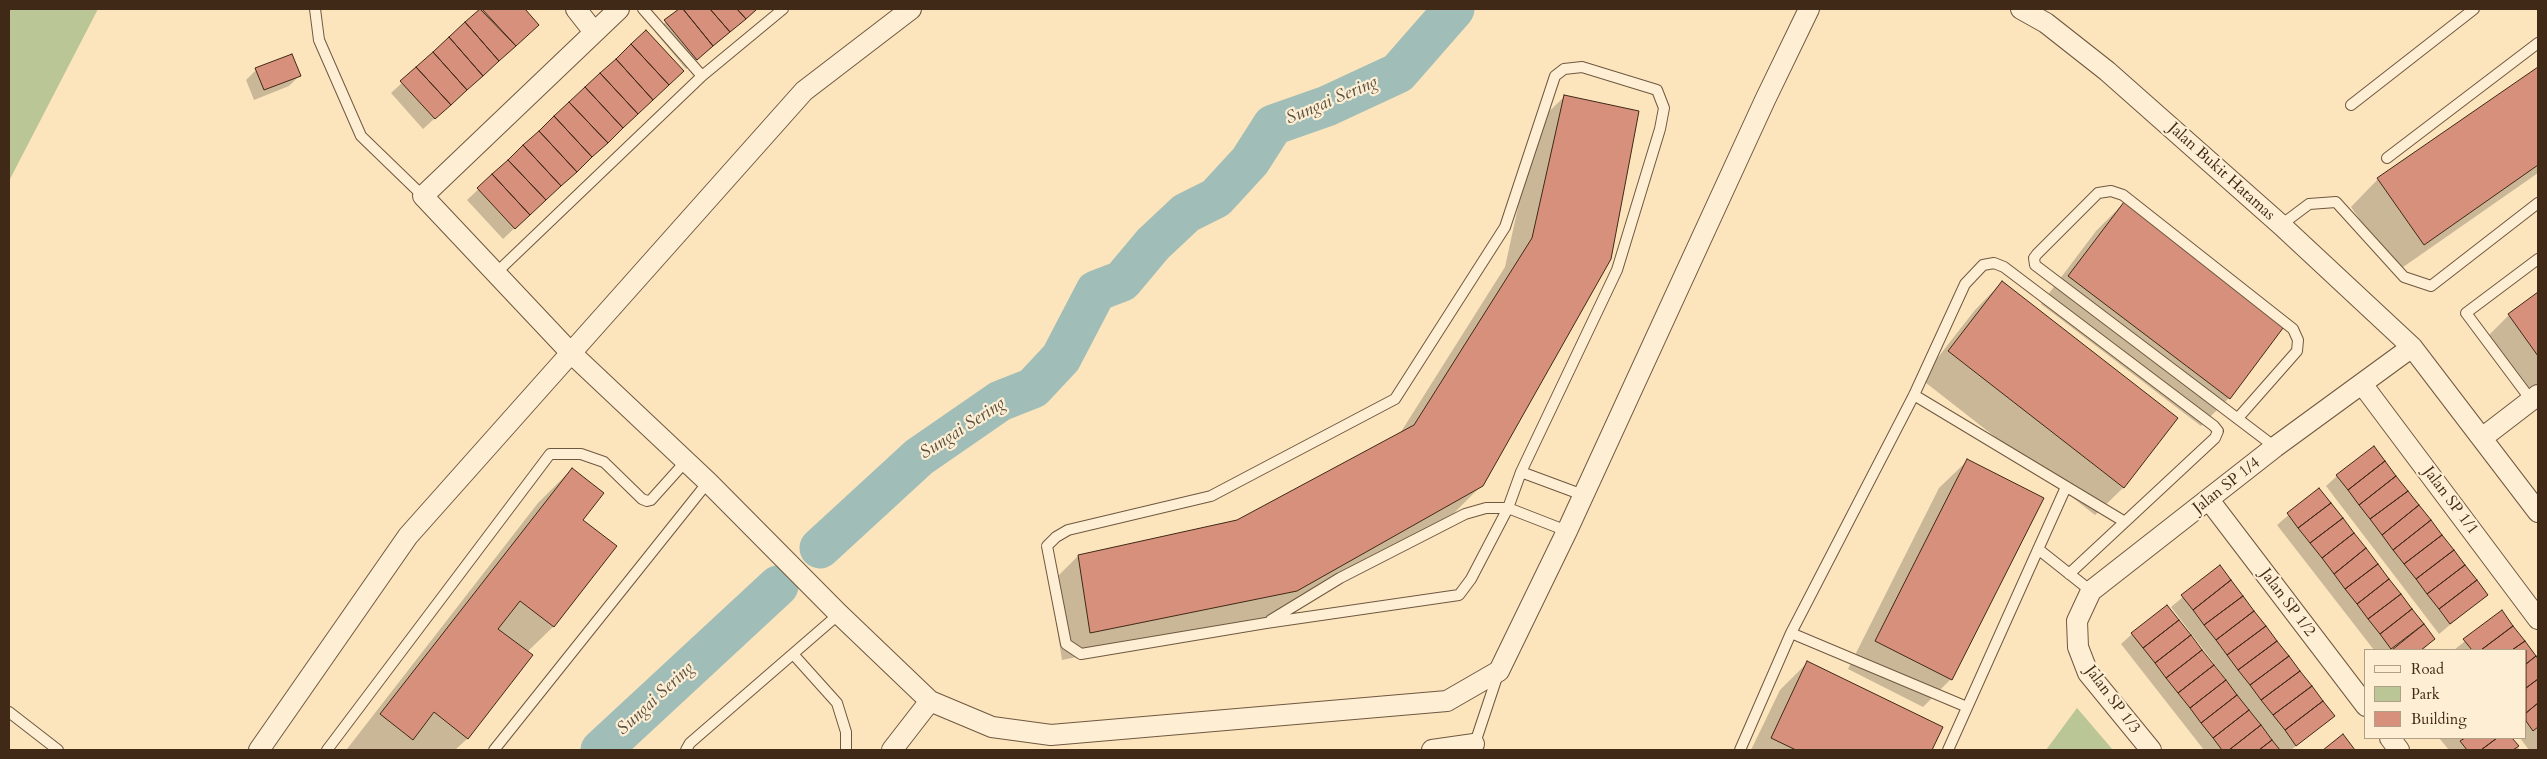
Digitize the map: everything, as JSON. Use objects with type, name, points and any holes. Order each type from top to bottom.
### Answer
[{"type":"street","points":[[576,9],[594,32]]},
{"type":"street","points":[[619,9],[423,196],[570,352],[708,482],[839,614],[930,701],[992,727],[1051,735],[1447,701],[1499,671],[1584,495],[1753,126],[1810,9]]},
{"type":"street","points":[[259,750],[408,536],[804,91],[911,9]]},
{"type":"street","name":"Jalan Bukit Hatamas","points":[[2021,9],[2046,23],[2107,70],[2281,225],[2412,347]]},
{"type":"street","points":[[2412,347],[2538,512]]},
{"type":"street","name":"Jalan SP 1/4","points":[[2078,647],[2077,621],[2091,591],[2275,447],[2412,347]]},
{"type":"street","name":"Jalan SP 1/1","points":[[2362,384],[2538,619]]},
{"type":"street","points":[[2482,438],[2536,402]]},
{"type":"street","name":"Jalan SP 1/2","points":[[2209,500],[2364,703]]},
{"type":"street","name":"Jalan SP 1/3","points":[[2078,647],[2088,673],[2151,750]]},
{"type":"street","points":[[895,749],[930,701]]},
{"type":"street","points":[[2391,739],[2399,750]]},
{"type":"street","points":[[1432,750],[1474,747]]},
{"type":"lane","points":[[316,9],[320,40],[361,136],[423,196]]},
{"type":"lane","points":[[644,9],[702,76]]},
{"type":"lane","points":[[496,274],[702,76],[783,9]]},
{"type":"lane","points":[[2351,105],[2474,9]]},
{"type":"lane","points":[[2387,158],[2538,43]]},
{"type":"lane","points":[[1582,67],[1658,90],[1664,108],[1660,129],[1617,270],[1521,472],[1508,508],[1471,579],[1459,595],[1266,623],[1081,654],[1066,644],[1047,546],[1056,537],[1068,530],[1212,496],[1395,399],[1505,227],[1556,76],[1564,69],[1582,67]]},
{"type":"lane","points":[[2238,418],[2297,351],[2298,340],[2293,329],[2123,195],[2111,191],[2098,193],[2037,254],[2034,258],[2036,265],[2275,447]]},
{"type":"lane","points":[[2281,225],[2309,204],[2336,202],[2404,278],[2432,286],[2538,203]]},
{"type":"lane","points":[[2536,402],[2466,313],[2538,259]]},
{"type":"lane","points":[[1740,750],[1791,634],[1914,395],[1964,284],[1983,265],[1994,263],[2004,267],[2207,420],[2218,431],[2215,438],[2069,574]]},
{"type":"lane","points":[[1914,395],[2125,522]]},
{"type":"lane","points":[[327,750],[550,454],[581,454],[604,462],[642,499],[647,501],[651,500],[686,461]]},
{"type":"lane","points":[[1521,472],[1584,495]]},
{"type":"lane","points":[[494,750],[708,482]]},
{"type":"lane","points":[[1948,750],[2066,487]]},
{"type":"lane","points":[[1266,623],[1340,578],[1465,514],[1486,508],[1508,508],[1567,531]]},
{"type":"lane","points":[[2038,549],[2091,591]]},
{"type":"lane","points":[[686,750],[690,743],[839,614]]},
{"type":"lane","points":[[1791,634],[1967,708]]},
{"type":"lane","points":[[792,654],[837,703],[846,732],[846,750]]},
{"type":"lane","points":[[1474,747],[1499,671]]},
{"type":"lane","points":[[9,712],[58,750]]},
{"type":"green space","points":[[9,9],[98,9],[9,181]]},
{"type":"green space","points":[[2077,708],[2113,750],[2046,750]]},
{"type":"building","points":[[480,9],[516,46],[499,61],[465,22]]},
{"type":"building","points":[[482,9],[525,9],[539,25],[516,46]]},
{"type":"building","points":[[679,9],[683,9],[713,46],[697,60],[664,20]]},
{"type":"building","points":[[683,9],[710,9],[730,32],[713,46]]},
{"type":"building","points":[[710,9],[737,9],[746,19],[730,32]]},
{"type":"building","points":[[737,9],[757,9],[746,19]]},
{"type":"building","points":[[465,22],[499,61],[483,76],[449,37]]},
{"type":"building","points":[[646,30],[684,71],[669,85],[631,44]]},
{"type":"building","points":[[449,37],[483,76],[467,90],[433,52]]},
{"type":"building","points":[[631,44],[669,85],[653,100],[616,59]]},
{"type":"building","points":[[433,52],[467,90],[451,105],[416,67]]},
{"type":"building","points":[[292,54],[301,76],[264,90],[255,68]]},
{"type":"building","points":[[616,59],[653,100],[638,114],[600,73]]},
{"type":"building","points":[[416,67],[451,105],[435,119],[400,81]]},
{"type":"building","points":[[2538,67],[2538,165],[2424,245],[2377,178]]},
{"type":"building","points":[[600,73],[638,114],[623,128],[585,87]]},
{"type":"building","points":[[585,87],[623,128],[608,143],[569,102]]},
{"type":"building","points":[[1564,95],[1639,111],[1611,259],[1483,486],[1297,591],[1090,633],[1078,555],[1237,520],[1414,425],[1532,238]]},
{"type":"building","points":[[569,102],[608,143],[592,157],[554,116]]},
{"type":"building","points":[[554,116],[592,157],[577,172],[539,131]]},
{"type":"building","points":[[539,131],[577,172],[561,186],[523,145]]},
{"type":"building","points":[[523,145],[561,186],[546,200],[508,160]]},
{"type":"building","points":[[508,160],[546,200],[530,215],[492,174]]},
{"type":"building","points":[[492,174],[530,215],[515,229],[477,188]]},
{"type":"building","points":[[2124,202],[2286,324],[2230,399],[2068,276]]},
{"type":"building","points":[[2002,281],[2178,418],[2124,488],[1948,351]]},
{"type":"building","points":[[2538,292],[2538,356],[2508,314]]},
{"type":"building","points":[[2374,446],[2385,461],[2348,490],[2336,475]]},
{"type":"building","points":[[1967,459],[2044,498],[1952,680],[1875,641]]},
{"type":"building","points":[[2385,461],[2396,476],[2359,505],[2348,490]]},
{"type":"building","points":[[572,468],[604,493],[583,520],[617,546],[554,627],[520,601],[498,629],[533,655],[468,739],[434,712],[413,740],[380,714]]},
{"type":"building","points":[[2396,476],[2408,491],[2370,519],[2359,505]]},
{"type":"building","points":[[2319,488],[2331,503],[2298,528],[2287,513]]},
{"type":"building","points":[[2408,491],[2419,505],[2382,535],[2370,519]]},
{"type":"building","points":[[2331,503],[2343,518],[2310,543],[2298,528]]},
{"type":"building","points":[[2419,505],[2431,520],[2393,550],[2382,535]]},
{"type":"building","points":[[2343,518],[2354,533],[2322,558],[2310,543]]},
{"type":"building","points":[[2431,520],[2442,535],[2404,564],[2393,550]]},
{"type":"building","points":[[2354,533],[2366,548],[2334,574],[2322,558]]},
{"type":"building","points":[[2442,535],[2454,550],[2416,579],[2404,564]]},
{"type":"building","points":[[2366,548],[2378,564],[2345,589],[2334,574]]},
{"type":"building","points":[[2454,550],[2465,565],[2427,594],[2416,579]]},
{"type":"building","points":[[2378,564],[2389,579],[2357,604],[2345,589]]},
{"type":"building","points":[[2220,565],[2231,580],[2193,610],[2181,595]]},
{"type":"building","points":[[2465,565],[2477,580],[2439,609],[2427,594]]},
{"type":"building","points":[[2389,579],[2401,594],[2368,619],[2357,604]]},
{"type":"building","points":[[2231,580],[2243,596],[2204,625],[2193,610]]},
{"type":"building","points":[[2477,580],[2488,595],[2450,624],[2439,609]]},
{"type":"building","points":[[2401,594],[2412,609],[2380,634],[2368,619]]},
{"type":"building","points":[[2243,596],[2254,611],[2216,640],[2204,625]]},
{"type":"building","points":[[2167,605],[2179,620],[2143,648],[2131,633]]},
{"type":"building","points":[[2412,609],[2424,624],[2391,649],[2380,634]]},
{"type":"building","points":[[2502,610],[2513,626],[2482,649],[2471,649],[2463,639]]},
{"type":"building","points":[[2254,611],[2266,626],[2227,655],[2216,640]]},
{"type":"building","points":[[2179,620],[2191,635],[2155,663],[2143,648]]},
{"type":"building","points":[[2424,624],[2435,639],[2422,649],[2393,649]]},
{"type":"building","points":[[2266,626],[2277,641],[2238,670],[2227,655]]},
{"type":"building","points":[[2513,626],[2525,641],[2513,649],[2482,649]]},
{"type":"building","points":[[2191,635],[2202,650],[2166,678],[2155,663]]},
{"type":"building","points":[[2277,641],[2289,656],[2250,685],[2238,670]]},
{"type":"building","points":[[2525,641],[2536,656],[2527,663],[2527,649],[2513,649]]},
{"type":"building","points":[[2202,650],[2214,665],[2178,693],[2166,678]]},
{"type":"building","points":[[2289,656],[2300,671],[2261,700],[2250,685]]},
{"type":"building","points":[[2536,656],[2538,659],[2538,679],[2527,687],[2527,663]]},
{"type":"building","points":[[1807,661],[1943,727],[1932,750],[1796,750],[1771,738]]},
{"type":"building","points":[[2214,665],[2226,680],[2190,708],[2178,693]]},
{"type":"building","points":[[2300,671],[2312,686],[2273,715],[2261,700]]},
{"type":"building","points":[[2538,679],[2538,703],[2527,712],[2527,687]]},
{"type":"building","points":[[2226,680],[2237,695],[2201,723],[2190,708]]},
{"type":"building","points":[[2312,686],[2323,701],[2285,730],[2273,715]]},
{"type":"building","points":[[2237,695],[2249,710],[2213,738],[2201,723]]},
{"type":"building","points":[[2323,701],[2335,716],[2296,746],[2285,730]]},
{"type":"building","points":[[2538,703],[2538,727],[2533,731],[2527,722],[2527,712]]},
{"type":"building","points":[[2249,710],[2261,725],[2229,750],[2222,750],[2213,738]]},
{"type":"building","points":[[2261,725],[2272,740],[2259,750],[2229,750]]},
{"type":"building","points":[[2343,734],[2355,750],[2323,750]]},
{"type":"building","points":[[2463,739],[2496,739],[2481,750],[2467,750],[2460,741]]},
{"type":"building","points":[[2496,739],[2513,739],[2519,746],[2513,750],[2481,750]]},
{"type":"building","points":[[2272,740],[2280,750],[2259,750]]},
{"type":"waterway","name":"Sungai Sering","points":[[820,548],[919,457],[1000,401],[1033,388],[1061,358],[1096,291],[1122,281],[1153,244],[1186,213],[1216,198],[1250,161],[1273,125],[1327,106],[1398,73],[1454,9]]},
{"type":"waterway","name":"Sungai Sering","points":[[601,750],[778,586]]}]
